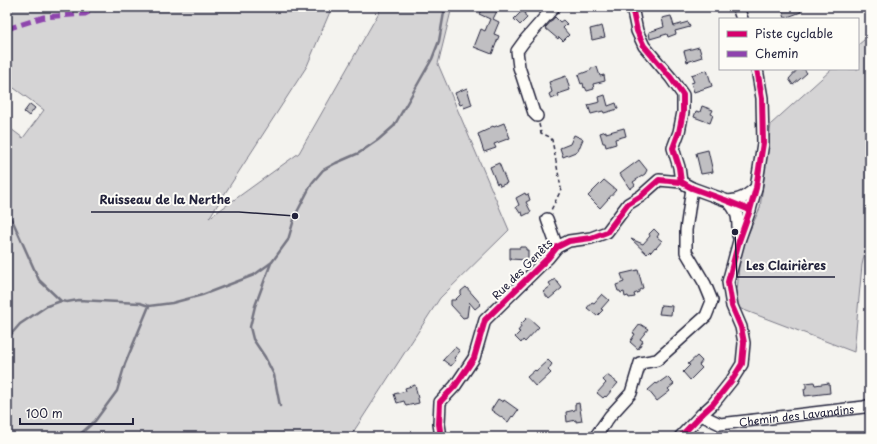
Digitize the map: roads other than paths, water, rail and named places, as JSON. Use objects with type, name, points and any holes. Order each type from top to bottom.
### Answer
[{"type":"street","points":[[537,116],[534,113],[519,67],[517,51],[554,7]]},
{"type":"street","points":[[632,7],[637,31],[644,46],[683,95],[683,112],[679,132],[673,148],[679,167],[681,182]]},
{"type":"street","points":[[738,7],[742,18]]},
{"type":"street","points":[[680,437],[713,404],[732,380],[742,364],[744,343],[732,306],[728,282],[756,188],[763,143],[762,98],[757,70]]},
{"type":"street","name":"Rue des Genêts","points":[[441,437],[439,424],[440,402],[455,386],[474,358],[485,320],[548,258],[557,247],[569,241],[590,238],[606,232],[628,204],[641,196],[659,180],[681,182],[692,188],[750,210]]},
{"type":"street","points":[[594,437],[610,416],[631,393],[640,363],[657,360],[706,316],[712,301],[705,284],[686,252],[686,230],[692,188]]},
{"type":"street","points":[[728,201],[738,200],[756,188]]},
{"type":"street","points":[[728,201],[734,208],[738,218],[739,241]]},
{"type":"street","points":[[547,219],[557,247]]},
{"type":"street","name":"Chemin des Lavandins","points":[[701,415],[720,424],[864,407],[870,405]]},
{"type":"waterway","points":[[7,212],[14,224],[39,280],[61,301],[67,302],[78,300],[140,303],[149,306],[172,303],[202,295],[254,275],[272,262],[288,240],[295,216],[312,183],[323,170],[359,153],[378,140],[394,126],[432,59],[439,41],[445,7]]},
{"type":"waterway","points":[[271,263],[255,306],[250,327],[253,339],[265,357],[274,375],[280,406]]},
{"type":"waterway","points":[[7,339],[20,324],[47,306],[61,301]]},
{"type":"waterway","points":[[77,437],[95,421],[117,391],[125,364],[149,306]]},
{"type":"place","name":"Ruisseau de la Nerthe","points":[[295,216]]},
{"type":"place","name":"Les Clairières","points":[[735,232]]}]
